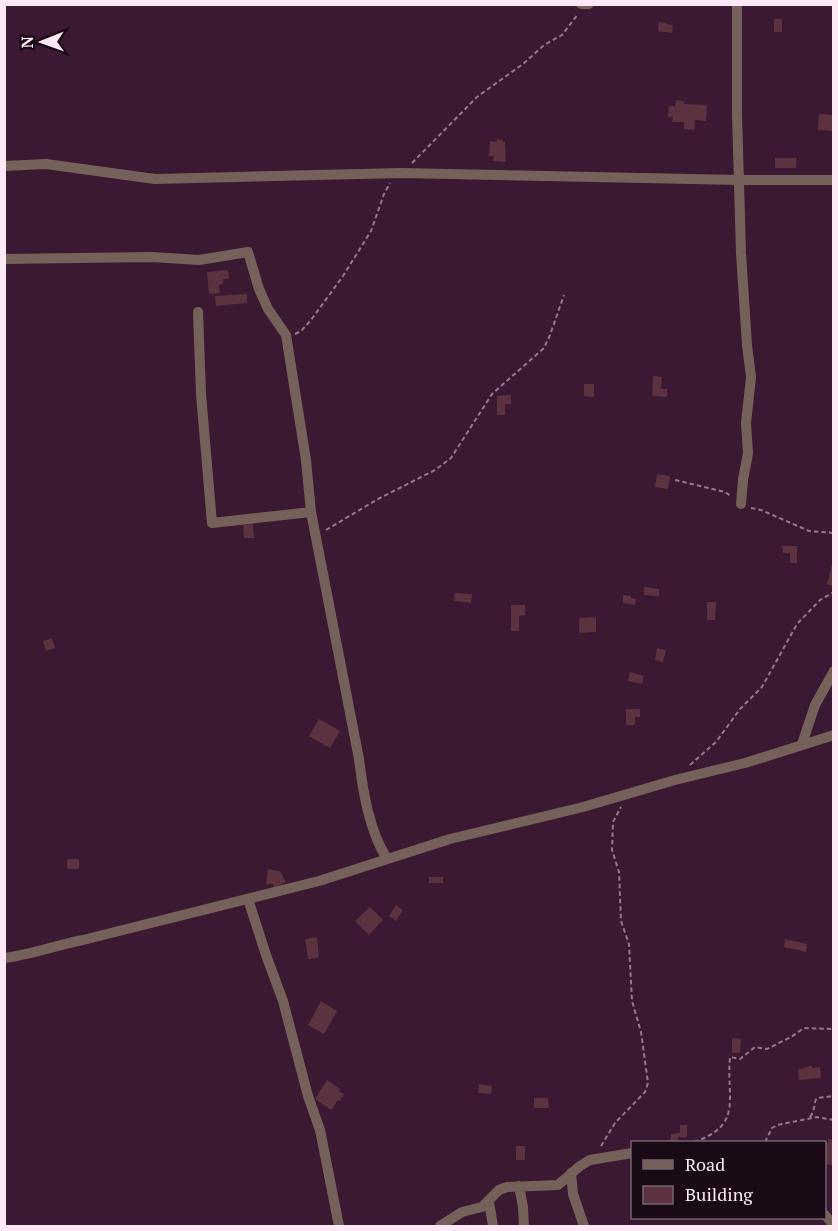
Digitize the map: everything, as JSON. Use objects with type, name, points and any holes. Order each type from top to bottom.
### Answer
[{"type":"street","points":[[581,4],[588,4]]},
{"type":"street","points":[[737,4],[737,114],[746,326],[751,377],[746,423],[748,453],[741,504]]},
{"type":"street","points":[[4,166],[46,164],[155,179],[401,173],[834,180]]},
{"type":"street","points":[[4,259],[152,257],[199,260],[248,252],[259,289],[268,309],[286,335],[306,460],[311,512],[363,789],[380,847],[387,859]]},
{"type":"street","points":[[198,312],[201,394],[212,523],[311,512]]},
{"type":"street","points":[[802,744],[815,705],[834,670]]},
{"type":"street","points":[[4,958],[319,881],[450,839],[584,807],[675,780],[745,763],[834,735]]},
{"type":"street","points":[[248,899],[283,1001],[308,1096],[320,1130],[339,1227]]},
{"type":"street","points":[[440,1227],[462,1212],[482,1207],[500,1190],[507,1187],[558,1185],[590,1160],[631,1153]]},
{"type":"street","points":[[571,1173],[573,1194],[584,1227]]},
{"type":"street","points":[[511,1227],[524,1226],[519,1186]]},
{"type":"street","points":[[489,1202],[493,1227]]},
{"type":"path","points":[[316,537],[378,499],[435,470],[451,458],[492,394],[543,348],[564,295]]},
{"type":"path","points":[[675,480],[725,492],[745,507],[761,510],[809,531],[834,533]]},
{"type":"path","points":[[689,766],[716,742],[740,709],[762,687],[797,624],[820,600],[834,592]]},
{"type":"path","points":[[590,1160],[615,1123],[642,1097],[648,1088],[641,1032],[632,1001],[629,945],[621,921],[620,872],[614,861],[611,839],[613,822],[631,793]]},
{"type":"path","points":[[697,1141],[713,1133],[728,1116],[731,1100],[729,1057],[740,1059],[755,1047],[767,1049],[804,1028],[834,1029]]},
{"type":"path","points":[[810,1117],[815,1110],[817,1098],[834,1096]]},
{"type":"path","points":[[766,1141],[772,1128],[777,1125],[810,1117],[834,1120]]},
{"type":"building","points":[[774,19],[782,19],[782,32],[774,32]]},
{"type":"building","points":[[659,22],[673,25],[672,33],[658,31]]},
{"type":"building","points":[[676,100],[684,101],[684,104],[707,105],[706,121],[695,120],[694,130],[684,129],[684,122],[672,122],[673,117],[668,117],[669,106],[675,106]]},
{"type":"building","points":[[819,114],[834,115],[834,131],[818,130]]},
{"type":"building","points":[[497,139],[505,142],[506,162],[493,161],[494,156],[489,156],[490,141],[497,142]]},
{"type":"building","points":[[775,158],[797,158],[796,168],[775,168]]},
{"type":"building","points":[[228,270],[229,279],[223,279],[223,284],[219,285],[220,293],[209,294],[207,272]]},
{"type":"building","points":[[247,294],[247,303],[216,306],[215,296]]},
{"type":"building","points":[[653,376],[662,377],[661,389],[667,389],[667,397],[652,396]]},
{"type":"building","points":[[584,384],[594,384],[594,397],[584,396]]},
{"type":"building","points":[[511,395],[511,404],[505,404],[505,415],[497,415],[497,396]]},
{"type":"building","points":[[657,474],[670,476],[668,489],[655,487]]},
{"type":"building","points":[[253,524],[254,538],[244,538],[243,525]]},
{"type":"building","points":[[782,546],[797,546],[797,563],[790,563],[790,553],[783,553]]},
{"type":"building","points":[[834,561],[834,586],[827,584]]},
{"type":"building","points":[[644,587],[659,589],[659,596],[644,595]]},
{"type":"building","points":[[455,593],[472,594],[471,603],[454,601]]},
{"type":"building","points":[[623,595],[636,599],[635,605],[623,603]]},
{"type":"building","points":[[707,602],[716,602],[715,620],[707,620]]},
{"type":"building","points":[[511,605],[525,605],[525,615],[519,616],[519,631],[511,631]]},
{"type":"building","points":[[596,617],[596,632],[579,633],[579,618]]},
{"type":"building","points":[[52,638],[55,648],[46,651],[43,641]]},
{"type":"building","points":[[657,648],[666,650],[663,662],[655,660]]},
{"type":"building","points":[[630,672],[644,676],[642,684],[628,681]]},
{"type":"building","points":[[626,709],[640,709],[640,717],[635,717],[635,725],[626,725]]},
{"type":"building","points":[[319,719],[340,731],[330,748],[309,736]]},
{"type":"building","points":[[67,859],[79,859],[79,869],[67,869]]},
{"type":"building","points":[[268,869],[280,871],[286,882],[274,888],[273,884],[266,884]]},
{"type":"building","points":[[429,877],[443,877],[443,883],[429,883]]},
{"type":"building","points":[[396,905],[403,910],[396,921],[389,916]]},
{"type":"building","points":[[370,907],[383,920],[369,935],[355,921]]},
{"type":"building","points":[[317,937],[319,958],[308,959],[305,939]]},
{"type":"building","points":[[785,939],[807,944],[806,952],[784,947]]},
{"type":"building","points":[[321,1001],[337,1011],[324,1034],[308,1025]]},
{"type":"building","points":[[732,1038],[741,1039],[740,1053],[732,1053]]},
{"type":"building","points":[[812,1065],[812,1068],[820,1067],[821,1078],[799,1080],[798,1070]]},
{"type":"building","points":[[327,1080],[344,1094],[331,1110],[315,1099]]},
{"type":"building","points":[[479,1084],[492,1086],[491,1094],[478,1093]]},
{"type":"building","points":[[534,1098],[548,1098],[549,1108],[534,1108]]},
{"type":"building","points":[[680,1125],[687,1125],[687,1137],[678,1137],[678,1141],[670,1141],[671,1134],[680,1133]]},
{"type":"building","points":[[828,1139],[834,1140],[834,1165],[826,1164],[826,1143]]},
{"type":"building","points":[[516,1146],[525,1146],[525,1160],[516,1160]]}]
